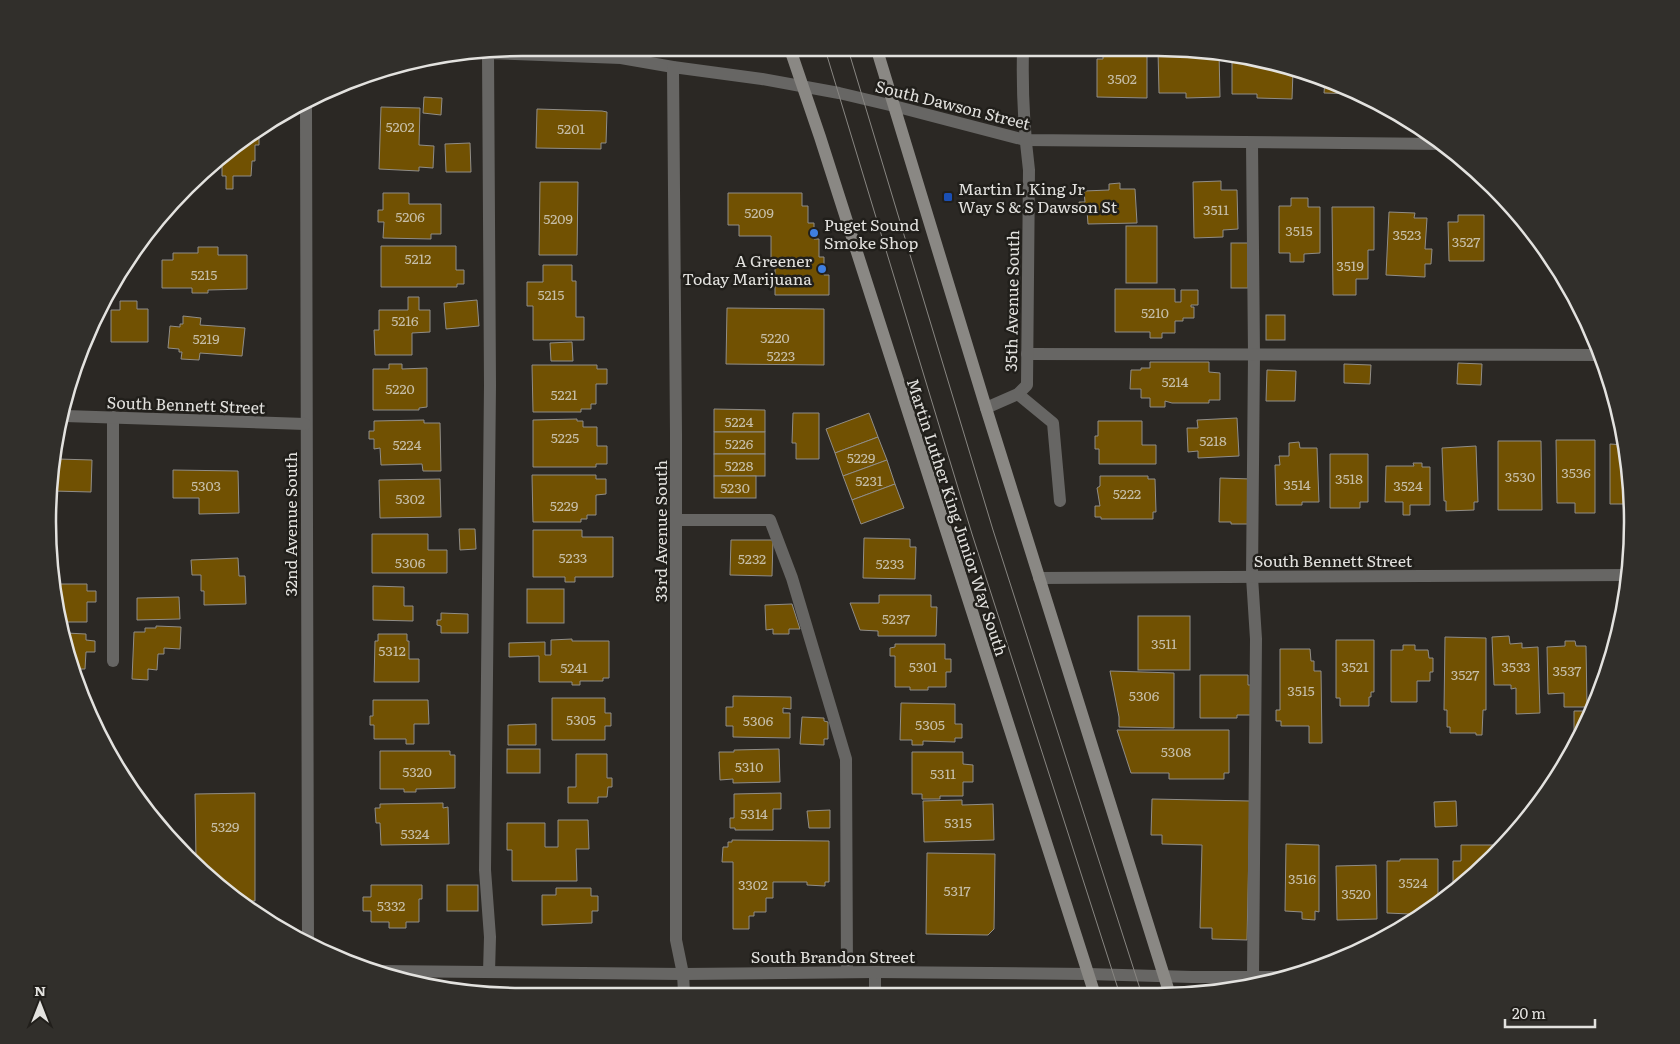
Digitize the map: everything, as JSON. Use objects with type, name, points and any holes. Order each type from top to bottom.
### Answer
[{"type":"main road","name":"Martin Luther King Junior Way South","points":[[792,56],[826,156],[1092,988]]},
{"type":"main road","points":[[879,56],[986,408],[1168,988]]},
{"type":"street","name":"South Dawson Street","points":[[567,56],[621,58],[762,79],[894,106],[1025,140],[1430,144]]},
{"type":"street","name":"35th Avenue South","points":[[986,408],[1018,394],[1027,386],[1029,170],[1025,140],[1023,56]]},
{"type":"street","points":[[487,57],[490,385],[485,870],[490,937],[489,972]]},
{"type":"street","name":"33rd Avenue South","points":[[673,67],[676,940],[683,974],[684,988]]},
{"type":"street","name":"32nd Avenue South","points":[[306,110],[305,424],[308,936]]},
{"type":"street","points":[[1252,143],[1254,356],[1252,577],[1256,639],[1253,977]]},
{"type":"street","points":[[1027,354],[1593,356]]},
{"type":"street","points":[[1018,394],[1053,423],[1060,501]]},
{"type":"street","name":"South Bennett Street","points":[[68,416],[305,424]]},
{"type":"street","points":[[113,417],[113,661]]},
{"type":"street","points":[[676,520],[770,520],[783,553],[846,759],[847,972]]},
{"type":"street","name":"South Bennett Street","points":[[1039,578],[1621,575]]},
{"type":"street","name":"South Brandon Street","points":[[396,970],[683,974],[875,972],[1257,977]]},
{"type":"street","points":[[875,972],[875,988]]},
{"type":"building","points":[[1103,56],[1147,56],[1147,98],[1097,97],[1097,59],[1103,59]]},
{"type":"building","points":[[1158,56],[1219,60],[1220,97],[1186,98],[1186,93],[1159,93]]},
{"type":"building","points":[[1232,62],[1293,76],[1292,99],[1257,98],[1257,94],[1232,94]]},
{"type":"building","points":[[1324,87],[1339,93],[1324,93]]},
{"type":"building","points":[[424,97],[442,98],[441,115],[423,113]]},
{"type":"building","points":[[381,107],[420,108],[419,145],[434,146],[433,168],[419,167],[419,171],[379,169]]},
{"type":"building","points":[[537,109],[607,112],[606,143],[601,143],[601,149],[536,148]]},
{"type":"building","points":[[259,138],[259,145],[255,145],[255,161],[252,161],[251,176],[233,176],[233,189],[226,189],[226,176],[222,176],[222,166]]},
{"type":"building","points":[[470,143],[471,172],[446,172],[445,144]]},
{"type":"building","points":[[1221,181],[1221,190],[1237,190],[1238,229],[1223,230],[1223,237],[1194,238],[1193,182]]},
{"type":"building","points":[[540,182],[578,182],[577,255],[539,255]]},
{"type":"building","points":[[1120,183],[1120,189],[1135,189],[1137,223],[1088,224],[1087,210],[1079,211],[1079,202],[1085,202],[1084,191],[1109,190],[1109,184]]},
{"type":"building","points":[[383,193],[409,193],[409,204],[441,204],[441,234],[431,234],[431,239],[383,238],[384,222],[378,222],[378,210],[383,210]]},
{"type":"building","points":[[728,193],[802,193],[802,206],[808,206],[808,223],[814,223],[814,239],[819,239],[819,257],[824,257],[824,275],[829,275],[829,295],[775,295],[775,260],[771,260],[771,236],[739,236],[739,225],[728,225]]},
{"type":"building","points":[[1291,198],[1308,198],[1308,207],[1320,207],[1320,253],[1304,254],[1304,262],[1290,262],[1290,253],[1279,253],[1279,206],[1291,206]]},
{"type":"building","points":[[1332,207],[1374,207],[1374,250],[1368,250],[1368,279],[1356,279],[1356,295],[1333,295]]},
{"type":"building","points":[[1389,212],[1415,213],[1414,218],[1427,218],[1425,249],[1432,249],[1431,264],[1425,264],[1425,277],[1386,275]]},
{"type":"building","points":[[1458,215],[1484,215],[1484,261],[1449,261],[1448,222],[1458,222]]},
{"type":"building","points":[[1126,226],[1157,226],[1157,283],[1126,283]]},
{"type":"building","points":[[1231,243],[1248,243],[1248,288],[1231,288]]},
{"type":"building","points":[[381,246],[456,246],[456,270],[464,270],[464,284],[457,284],[457,287],[381,287]]},
{"type":"building","points":[[198,247],[218,247],[218,255],[247,255],[247,289],[208,290],[208,293],[192,293],[192,288],[162,288],[162,260],[173,260],[173,253],[198,253]]},
{"type":"building","points":[[543,265],[572,265],[572,281],[576,281],[576,317],[584,317],[584,340],[533,340],[533,306],[527,306],[527,282],[543,282]]},
{"type":"building","points":[[1115,289],[1175,289],[1175,302],[1181,302],[1181,290],[1198,290],[1198,305],[1191,305],[1191,307],[1194,307],[1194,318],[1183,318],[1183,321],[1175,321],[1175,333],[1162,333],[1162,338],[1150,338],[1150,332],[1115,332]]},
{"type":"building","points":[[408,297],[419,297],[419,310],[430,310],[430,332],[412,333],[412,355],[375,355],[374,330],[379,330],[379,310],[408,310]]},
{"type":"building","points":[[477,300],[479,326],[446,329],[444,303]]},
{"type":"building","points":[[120,301],[137,301],[137,309],[148,309],[148,342],[111,342],[111,310],[120,310]]},
{"type":"building","points":[[727,308],[824,309],[824,365],[726,364]]},
{"type":"building","points":[[1266,315],[1285,315],[1285,340],[1266,340]]},
{"type":"building","points":[[183,316],[201,318],[200,325],[245,328],[242,356],[200,353],[199,360],[181,359],[182,352],[179,352],[179,349],[168,348],[170,326],[180,327],[180,324],[183,324]]},
{"type":"building","points":[[572,342],[573,361],[551,361],[550,343]]},
{"type":"building","points":[[1150,362],[1209,362],[1209,372],[1220,373],[1220,400],[1209,400],[1209,403],[1172,403],[1165,401],[1165,407],[1150,407],[1150,398],[1141,398],[1141,389],[1130,389],[1131,370],[1150,368]]},
{"type":"building","points":[[1458,363],[1482,364],[1481,385],[1457,384]]},
{"type":"building","points":[[389,364],[402,364],[402,369],[427,368],[427,407],[419,408],[419,410],[373,410],[373,369],[389,369]]},
{"type":"building","points":[[1344,364],[1371,365],[1370,384],[1344,383]]},
{"type":"building","points":[[532,365],[597,365],[597,369],[607,369],[607,384],[596,384],[596,404],[591,404],[591,409],[581,409],[581,412],[533,412]]},
{"type":"building","points":[[1267,370],[1296,371],[1295,401],[1266,401]]},
{"type":"building","points":[[714,409],[765,410],[765,432],[714,432]]},
{"type":"building","points":[[793,413],[819,413],[819,459],[796,459],[796,443],[792,443]]},
{"type":"building","points":[[869,413],[878,437],[835,453],[826,429]]},
{"type":"building","points":[[1237,418],[1239,456],[1198,458],[1198,451],[1188,452],[1187,428],[1198,428],[1197,420]]},
{"type":"building","points":[[577,419],[577,421],[583,421],[583,427],[597,427],[597,446],[607,446],[607,464],[596,464],[596,467],[533,467],[533,420]]},
{"type":"building","points":[[424,420],[424,423],[440,423],[441,471],[423,471],[422,464],[381,465],[380,448],[374,449],[374,439],[369,439],[369,431],[374,431],[374,421]]},
{"type":"building","points":[[1098,421],[1142,421],[1142,445],[1156,445],[1156,464],[1099,464],[1099,449],[1095,449],[1095,436],[1098,436]]},
{"type":"building","points":[[714,432],[765,432],[765,454],[714,454]]},
{"type":"building","points":[[878,437],[887,460],[843,476],[835,453]]},
{"type":"building","points":[[1556,440],[1595,440],[1595,513],[1575,513],[1575,503],[1557,503]]},
{"type":"building","points":[[1498,441],[1541,441],[1542,510],[1498,510]]},
{"type":"building","points":[[1299,442],[1300,448],[1317,448],[1319,502],[1302,502],[1302,505],[1276,505],[1275,465],[1280,465],[1279,456],[1289,456],[1289,443]]},
{"type":"building","points":[[1610,444],[1617,444],[1623,504],[1610,504]]},
{"type":"building","points":[[1476,446],[1478,502],[1474,502],[1474,510],[1446,511],[1442,448]]},
{"type":"building","points":[[714,454],[765,454],[765,476],[714,476]]},
{"type":"building","points":[[1330,454],[1368,454],[1368,502],[1360,502],[1360,508],[1330,508]]},
{"type":"building","points":[[60,459],[92,460],[91,492],[57,491]]},
{"type":"building","points":[[887,460],[895,484],[852,500],[843,476]]},
{"type":"building","points":[[1413,463],[1422,463],[1422,467],[1430,467],[1430,505],[1410,505],[1410,515],[1403,515],[1403,502],[1385,502],[1386,466],[1414,466]]},
{"type":"building","points":[[173,470],[238,471],[239,513],[199,514],[199,498],[173,498]]},
{"type":"building","points":[[532,475],[596,475],[596,479],[606,479],[606,494],[596,495],[596,515],[587,515],[587,519],[581,519],[581,522],[533,522]]},
{"type":"building","points":[[714,476],[756,476],[756,498],[714,498]]},
{"type":"building","points":[[1100,476],[1148,476],[1148,479],[1155,479],[1156,512],[1153,512],[1153,519],[1101,519],[1101,517],[1095,517],[1095,506],[1100,506],[1097,488],[1100,486]]},
{"type":"building","points":[[1220,478],[1251,479],[1249,524],[1219,522]]},
{"type":"building","points":[[440,479],[441,517],[380,518],[379,480]]},
{"type":"building","points":[[895,484],[904,508],[861,524],[852,500]]},
{"type":"building","points":[[459,529],[475,529],[476,549],[460,550]]},
{"type":"building","points":[[533,530],[582,530],[582,537],[613,537],[613,577],[575,577],[575,582],[565,582],[565,577],[533,577]]},
{"type":"building","points":[[372,534],[428,534],[428,550],[447,550],[447,573],[372,573]]},
{"type":"building","points":[[864,538],[910,539],[910,547],[916,547],[915,579],[863,578]]},
{"type":"building","points":[[731,540],[773,540],[772,576],[730,575]]},
{"type":"building","points":[[238,558],[239,576],[245,576],[246,604],[204,605],[204,591],[201,591],[201,575],[192,575],[191,560]]},
{"type":"building","points":[[60,584],[87,584],[87,591],[96,591],[96,602],[87,602],[87,622],[67,622]]},
{"type":"building","points":[[373,586],[404,587],[404,606],[413,606],[413,621],[373,620]]},
{"type":"building","points":[[527,589],[564,589],[564,623],[527,623]]},
{"type":"building","points":[[879,595],[931,595],[931,607],[937,607],[936,636],[878,636],[878,631],[860,630],[850,603],[879,603]]},
{"type":"building","points":[[179,597],[180,619],[137,620],[137,598]]},
{"type":"building","points":[[792,604],[800,629],[789,629],[789,634],[773,634],[773,629],[766,630],[765,605]]},
{"type":"building","points":[[441,613],[468,614],[468,633],[441,633],[441,626],[437,625],[437,620],[441,620]]},
{"type":"building","points":[[1138,616],[1190,616],[1190,670],[1138,670]]},
{"type":"building","points":[[156,626],[181,627],[180,649],[164,648],[164,654],[158,654],[157,670],[148,669],[148,680],[132,679],[134,632],[145,632],[145,628],[156,628]]},
{"type":"building","points":[[70,633],[86,634],[86,640],[95,641],[95,652],[86,652],[85,669],[80,669]]},
{"type":"building","points":[[378,634],[407,634],[409,659],[419,659],[419,682],[374,682],[375,641],[378,641]]},
{"type":"building","points":[[1509,636],[1510,644],[1522,643],[1522,648],[1538,647],[1540,713],[1516,714],[1516,688],[1511,689],[1511,685],[1494,685],[1492,637]]},
{"type":"building","points":[[1445,637],[1486,638],[1486,710],[1483,710],[1482,735],[1476,735],[1476,733],[1450,733],[1450,727],[1447,727],[1447,710],[1444,710]]},
{"type":"building","points":[[572,639],[572,641],[609,641],[609,678],[603,678],[603,681],[580,681],[580,685],[572,685],[572,682],[539,682],[539,656],[509,657],[509,643],[545,642],[545,655],[551,655],[551,640]]},
{"type":"building","points":[[1336,640],[1374,640],[1374,692],[1371,692],[1371,697],[1369,697],[1369,706],[1340,706],[1340,698],[1336,698]]},
{"type":"building","points":[[1565,641],[1575,641],[1576,646],[1586,646],[1587,703],[1585,707],[1564,707],[1564,693],[1548,694],[1547,647],[1565,646]]},
{"type":"building","points":[[895,644],[945,644],[945,659],[951,659],[951,672],[946,672],[946,687],[910,690],[910,687],[895,687],[895,656],[890,656],[890,648],[895,647]]},
{"type":"building","points":[[1403,645],[1415,645],[1415,650],[1428,650],[1429,658],[1433,658],[1433,672],[1430,672],[1430,681],[1417,681],[1417,702],[1391,702],[1391,650],[1403,650]]},
{"type":"building","points":[[1280,649],[1310,649],[1311,661],[1314,661],[1314,671],[1321,671],[1322,743],[1309,743],[1309,726],[1281,726],[1281,721],[1276,721],[1276,710],[1280,710]]},
{"type":"building","points":[[1110,671],[1174,673],[1174,728],[1119,727],[1119,717]]},
{"type":"building","points":[[1200,675],[1248,675],[1248,685],[1252,685],[1252,715],[1237,715],[1237,718],[1200,718]]},
{"type":"building","points":[[733,696],[791,697],[791,709],[783,708],[783,713],[790,713],[790,738],[733,737],[733,726],[726,726],[726,707],[733,707]]},
{"type":"building","points":[[552,698],[605,698],[605,713],[611,713],[611,726],[605,726],[605,740],[552,740]]},
{"type":"building","points":[[373,700],[428,700],[429,724],[414,724],[414,744],[406,744],[406,739],[374,739],[374,725],[370,725],[370,716],[373,716]]},
{"type":"building","points":[[901,703],[955,704],[955,724],[962,724],[962,738],[955,738],[955,742],[923,741],[923,745],[912,745],[912,740],[900,740]]},
{"type":"building","points":[[1574,711],[1583,711],[1576,728],[1574,732]]},
{"type":"building","points":[[802,717],[824,718],[824,721],[828,722],[828,739],[824,739],[824,745],[800,744]]},
{"type":"building","points":[[536,724],[536,745],[508,745],[508,725]]},
{"type":"building","points":[[1117,730],[1229,730],[1229,773],[1224,773],[1224,779],[1169,779],[1169,773],[1131,773]]},
{"type":"building","points":[[507,749],[540,749],[540,773],[507,773]]},
{"type":"building","points":[[779,749],[780,782],[733,783],[733,779],[720,780],[719,752]]},
{"type":"building","points":[[380,751],[450,751],[450,755],[455,755],[455,788],[416,789],[416,792],[404,792],[404,789],[380,789]]},
{"type":"building","points":[[912,752],[963,752],[963,764],[973,765],[973,782],[963,782],[963,796],[940,796],[940,799],[922,799],[922,794],[912,794]]},
{"type":"building","points":[[576,754],[607,754],[607,778],[612,778],[612,787],[608,787],[607,797],[598,797],[598,803],[568,803],[568,787],[576,787]]},
{"type":"building","points":[[255,793],[255,901],[251,901],[238,892],[196,854],[195,794]]},
{"type":"building","points":[[781,793],[781,809],[773,809],[773,830],[735,830],[735,828],[730,828],[730,818],[734,818],[734,794]]},
{"type":"building","points":[[1152,799],[1250,801],[1247,940],[1212,939],[1212,928],[1200,928],[1202,845],[1162,844],[1162,835],[1151,835]]},
{"type":"building","points":[[962,800],[962,805],[993,804],[994,840],[924,842],[923,801]]},
{"type":"building","points":[[1456,801],[1457,826],[1435,827],[1434,802]]},
{"type":"building","points":[[443,803],[443,808],[448,807],[449,844],[381,845],[380,823],[376,823],[375,808],[380,808],[380,804]]},
{"type":"building","points":[[830,810],[830,828],[809,828],[807,811]]},
{"type":"building","points":[[558,820],[588,820],[589,849],[576,849],[577,881],[512,881],[512,850],[507,850],[507,823],[545,823],[545,847],[558,847]]},
{"type":"building","points":[[732,840],[829,841],[829,882],[825,882],[825,886],[807,885],[807,882],[773,882],[773,898],[766,898],[766,912],[754,912],[754,916],[749,916],[749,929],[733,929],[733,862],[722,862],[723,847],[728,847],[728,842],[732,842]]},
{"type":"building","points":[[1286,844],[1319,845],[1319,912],[1315,911],[1315,920],[1302,919],[1302,912],[1285,911]]},
{"type":"building","points":[[1461,845],[1493,845],[1453,882],[1453,861],[1461,861]]},
{"type":"building","points":[[927,853],[995,854],[994,929],[988,935],[926,934]]},
{"type":"building","points":[[1400,859],[1438,859],[1438,895],[1409,914],[1387,913],[1387,861],[1400,861]]},
{"type":"building","points":[[1376,865],[1377,919],[1337,920],[1336,866]]},
{"type":"building","points":[[371,885],[422,885],[422,899],[419,899],[419,922],[406,922],[406,928],[389,928],[389,922],[371,922],[371,911],[363,911],[363,897],[371,897]]},
{"type":"building","points":[[447,885],[478,885],[478,911],[447,911]]},
{"type":"building","points":[[556,888],[591,888],[591,896],[598,896],[598,911],[592,911],[592,923],[542,925],[542,895],[556,895]]},
{"type":"tram line","points":[[827,56],[972,534],[1118,988]]},
{"type":"tram line","points":[[850,56],[993,530],[1140,988]]},
{"type":"place","name":"Martin L King Jr Way S & S Dawson St","points":[[948,197]]},
{"type":"place","name":"Puget Sound Smoke Shop","points":[[814,233]]},
{"type":"place","name":"A Greener Today Marijuana","points":[[822,269]]}]
